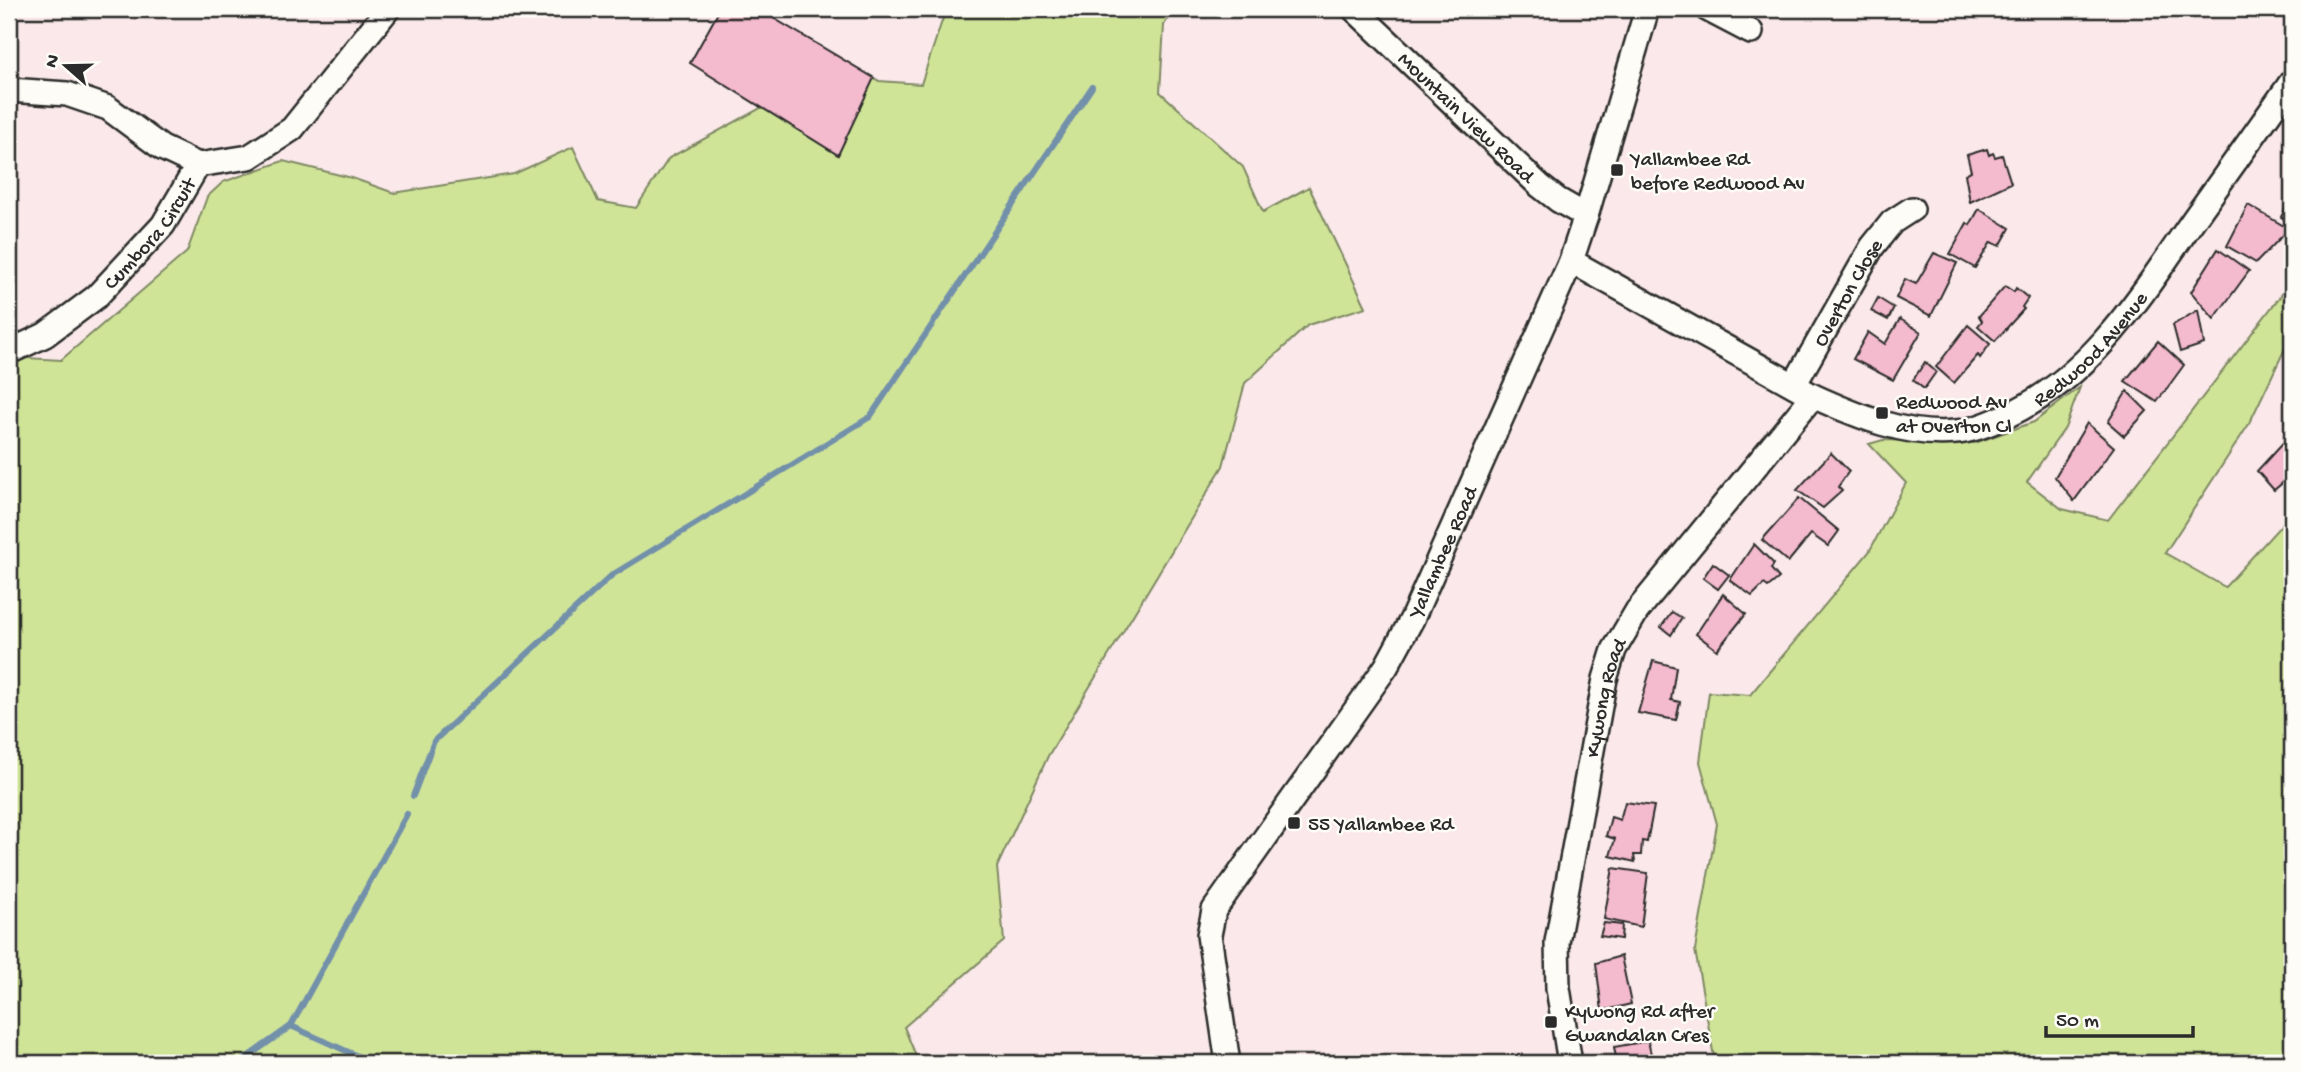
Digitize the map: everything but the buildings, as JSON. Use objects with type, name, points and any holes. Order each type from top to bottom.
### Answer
[{"type":"street","name":"Cumbora Circuit","points":[[9,352],[45,335],[96,296],[163,225],[198,164],[248,157],[292,129],[388,9]]},
{"type":"street","name":"Mountain View Road","points":[[1354,9],[1541,186],[1558,200],[1586,216]]},
{"type":"street","name":"Yallambee Road","points":[[1228,1063],[1209,935],[1214,911],[1386,667],[1428,585],[1571,261],[1647,9]]},
{"type":"street","points":[[1707,9],[1751,32]]},
{"type":"street","name":"Redwood Avenue","points":[[1571,261],[1804,391],[1868,419],[1897,427],[1957,433],[1994,422],[2038,400],[2069,376],[2099,347],[2131,310],[2292,81]]},
{"type":"street","points":[[9,90],[67,94],[107,108],[162,148],[198,164]]},
{"type":"street","name":"Overton Close","points":[[1804,391],[1872,247],[1892,222],[1912,209]]},
{"type":"street","name":"Kywong Road","points":[[1570,1063],[1558,988],[1557,942],[1605,679],[1614,650],[1637,611],[1804,391]]},
{"type":"green space","points":[[946,9],[1173,9],[1164,25],[1160,92],[1243,167],[1263,212],[1309,187],[1366,307],[1308,325],[1245,383],[1223,466],[1048,756],[997,867],[1004,941],[904,1027],[919,1063],[9,1063],[9,357],[61,360],[187,252],[207,197],[223,182],[283,161],[352,178],[394,193],[514,174],[573,147],[598,201],[636,208],[669,158],[759,109],[813,45],[879,81],[921,84]]},
{"type":"green space","points":[[2292,281],[2292,334],[2249,424],[2165,553],[2225,587],[2292,513],[2292,1063],[1715,1063],[1695,950],[1717,824],[1700,762],[1709,692],[1750,695],[1869,552],[1906,483],[1869,444],[1883,440],[1975,443],[2034,422],[2080,387],[2065,428],[2027,482],[2062,509],[2108,520]]},
{"type":"waterway","points":[[413,796],[434,741],[612,575],[870,417],[1092,87]]},
{"type":"waterway","points":[[239,1063],[291,1026],[407,814]]},
{"type":"waterway","points":[[291,1026],[373,1063]]},
{"type":"place","name":"Yallambee Rd before Redwood Av","points":[[1617,170]]},
{"type":"place","name":"Redwood Av at Overton Cl","points":[[1882,413]]},
{"type":"place","name":"55 Yallambee Rd","points":[[1294,823]]},
{"type":"place","name":"Kywong Rd after Gwandalan Cres","points":[[1551,1022]]}]
